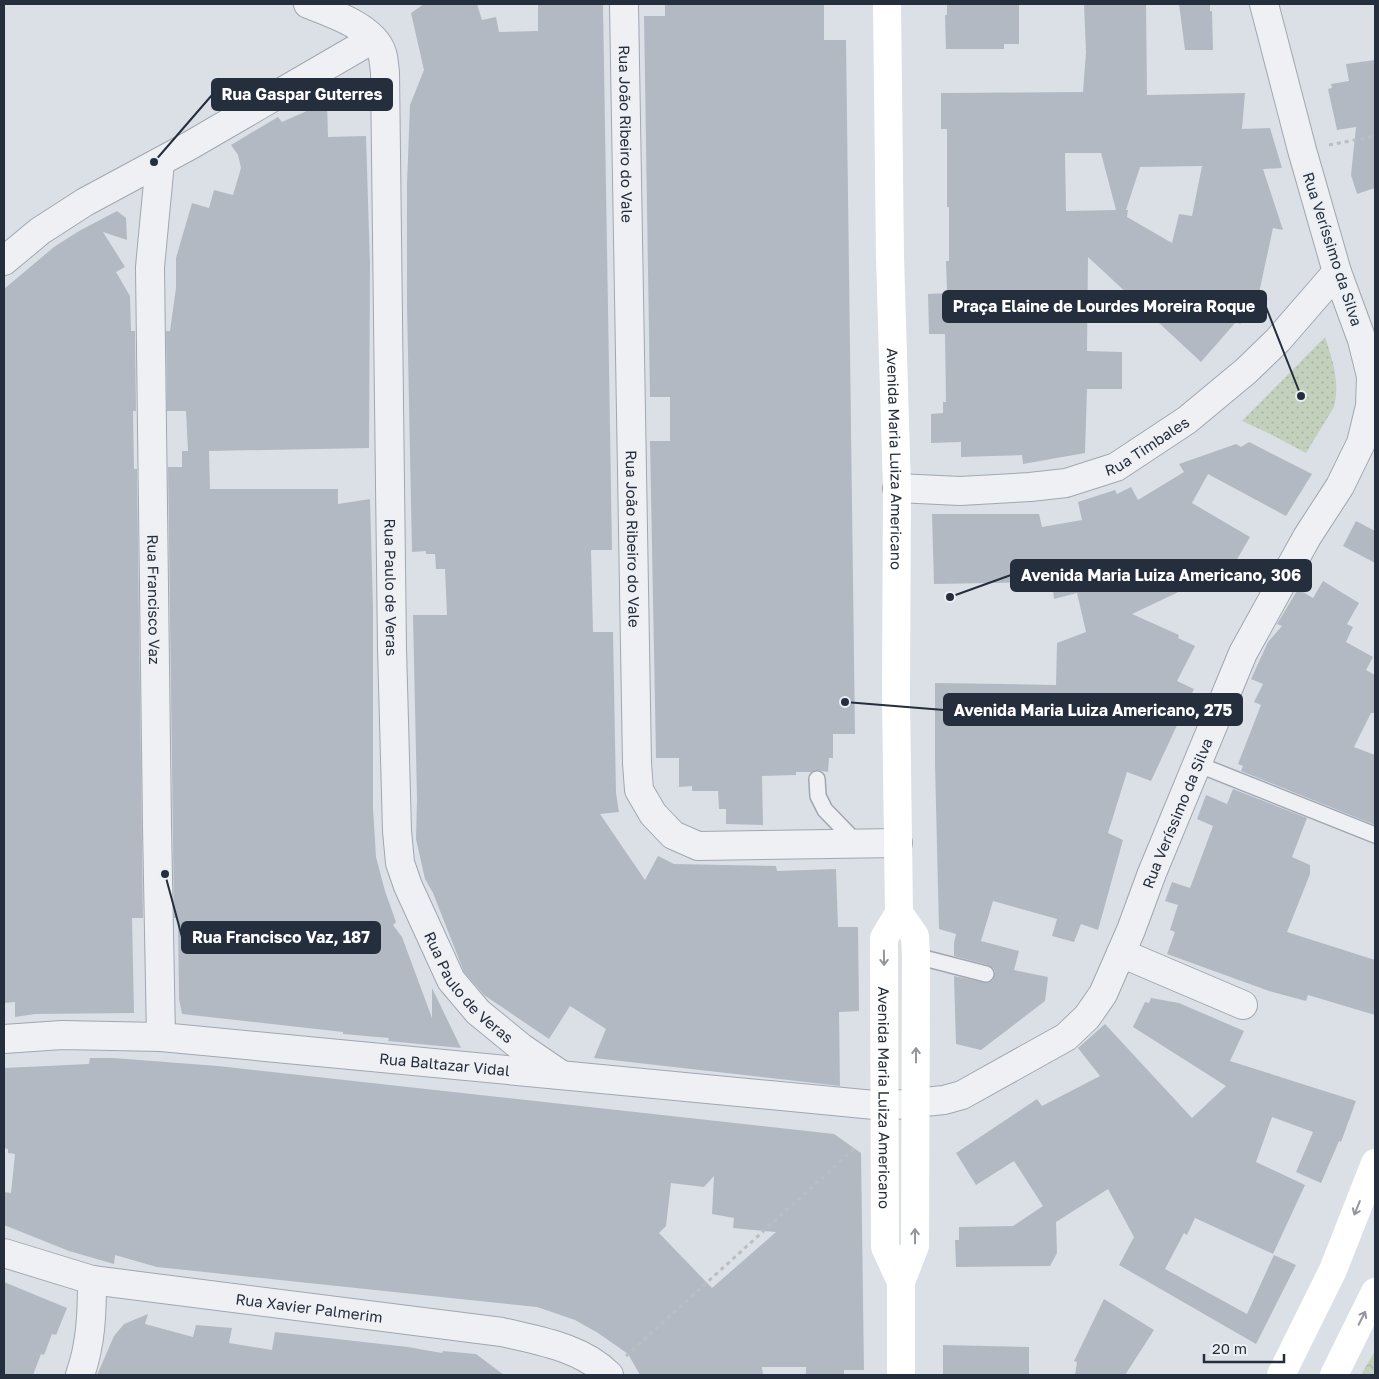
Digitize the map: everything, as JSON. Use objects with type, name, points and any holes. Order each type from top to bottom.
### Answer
[{"type":"main road","name":"Avenida Maria Luiza Americano","points":[[888,4],[890,257],[897,488],[896,696],[899,914],[884,938],[885,1247],[901,1282]]},
{"type":"main road","name":"Avenida Maria Luiza Americano","points":[[899,914],[915,936],[916,956],[915,1246],[901,1282],[902,1375]]},
{"type":"main road","points":[[1281,1375],[1333,1270],[1375,1163]]},
{"type":"main road","points":[[1334,1375],[1375,1292]]},
{"type":"street","points":[[4,261],[40,231],[85,202],[160,162],[373,39],[351,22],[308,4]]},
{"type":"street","name":"Rua João Ribeiro do Vale","points":[[624,4],[632,514],[639,790],[653,814],[673,835],[698,846],[898,843]]},
{"type":"street","name":"Rua Veríssimo da Silva","points":[[885,1106],[944,1100],[962,1095],[1066,1037],[1086,1017],[1103,994],[1243,653],[1307,537],[1340,486],[1361,442],[1370,406],[1371,376],[1362,340],[1337,272],[1302,150],[1264,4]]},
{"type":"street","name":"Rua Paulo de Veras","points":[[373,39],[382,51],[385,72],[392,648],[397,831],[400,863],[408,886],[451,980],[478,1012],[522,1048],[562,1075]]},
{"type":"street","name":"Rua Francisco Vaz","points":[[160,162],[150,268],[156,826],[161,1037]]},
{"type":"street","name":"Rua Timbales","points":[[897,488],[960,491],[1030,487],[1066,483],[1116,467],[1187,420],[1246,371],[1278,340],[1337,272]]},
{"type":"street","points":[[1121,953],[1243,1004]]},
{"type":"street","name":"Rua Baltazar Vidal","points":[[4,1039],[62,1035],[161,1037],[885,1106]]},
{"type":"street","name":"Rua Xavier Palmerim","points":[[4,1252],[92,1280],[502,1332],[554,1345],[595,1371]]},
{"type":"street","points":[[80,1375],[89,1343],[92,1317],[92,1280]]},
{"type":"lane","points":[[1197,764],[1375,835]]},
{"type":"lane","points":[[817,780],[818,796],[825,810],[857,843]]},
{"type":"lane","points":[[916,956],[986,974]]},
{"type":"path","points":[[1302,150],[1375,136]]},
{"type":"path","points":[[595,1371],[856,1147],[858,1104]]},
{"type":"green space","points":[[1325,337],[1335,372],[1336,398],[1334,407],[1306,453],[1242,421]]},
{"type":"green space","points":[[1375,1351],[1375,1375],[1361,1375]]},
{"type":"building","points":[[424,4],[477,4],[482,20],[496,17],[499,32],[538,31],[538,4],[603,4],[612,550],[591,550],[593,632],[613,632],[616,793],[619,812],[600,814],[645,880],[658,856],[674,864],[776,866],[777,871],[836,869],[838,927],[858,927],[859,1011],[839,1012],[840,1086],[594,1058],[606,1029],[570,1006],[549,1039],[484,995],[464,972],[433,893],[425,879],[416,839],[417,799],[413,615],[447,615],[445,569],[436,569],[435,554],[426,554],[426,551],[412,552],[407,305],[407,184],[410,105],[424,70],[411,13]]},
{"type":"building","points":[[665,4],[824,4],[824,40],[846,40],[855,734],[833,734],[833,758],[829,758],[828,772],[817,770],[796,772],[796,775],[762,776],[763,825],[726,824],[726,809],[719,809],[718,791],[692,791],[692,786],[679,787],[679,758],[656,758],[650,441],[670,441],[670,397],[650,397],[644,16],[665,16]]},
{"type":"building","points":[[947,4],[1019,4],[1019,44],[1004,44],[1004,49],[946,49],[945,15],[947,15]]},
{"type":"building","points":[[1084,4],[1146,4],[1147,95],[1245,93],[1242,129],[1270,128],[1282,168],[1263,169],[1283,230],[1273,228],[1259,293],[1268,299],[1240,324],[1236,322],[1201,362],[1088,257],[1087,351],[1122,352],[1122,389],[1087,389],[1085,453],[1023,464],[1022,455],[961,457],[961,442],[931,443],[931,414],[943,413],[943,402],[946,402],[945,334],[929,334],[928,294],[947,293],[946,261],[949,261],[949,207],[947,207],[947,129],[941,129],[941,93],[1083,92],[1086,52]],"holes":[[[1065,153],[1101,153],[1116,210],[1066,211]],[[1202,166],[1192,216],[1179,214],[1172,243],[1127,217],[1128,210],[1126,210],[1140,167]]]},
{"type":"building","points":[[1179,4],[1210,4],[1210,11],[1212,11],[1213,50],[1185,50]]},
{"type":"building","points":[[1375,60],[1375,188],[1357,194],[1351,175],[1356,127],[1337,130],[1328,89],[1332,88],[1331,84],[1349,81],[1346,64]]},
{"type":"building","points":[[327,102],[328,137],[366,136],[370,265],[369,448],[209,451],[210,489],[338,489],[338,504],[370,499],[373,608],[373,808],[376,857],[396,922],[393,925],[402,937],[432,1018],[432,988],[461,1048],[388,1041],[389,1038],[182,1014],[179,999],[178,918],[174,918],[168,467],[182,467],[182,451],[188,451],[186,411],[167,411],[166,331],[170,331],[176,288],[176,258],[192,203],[209,208],[214,190],[233,195],[241,168],[238,155],[231,145],[278,117],[282,122]]},
{"type":"building","points":[[117,211],[126,218],[127,240],[103,232],[125,267],[116,272],[130,296],[131,331],[135,331],[136,411],[133,411],[134,469],[137,469],[143,918],[132,918],[134,1013],[35,1014],[15,1017],[15,1002],[4,1003],[4,289],[54,247]]},
{"type":"building","points":[[1249,442],[1312,474],[1286,516],[1208,474],[1192,503],[1250,537],[1229,573],[1225,570],[1132,614],[1179,635],[1178,638],[1195,646],[1177,681],[1194,689],[1151,781],[1127,772],[1108,833],[1123,840],[1098,930],[1081,924],[1074,942],[1052,936],[1057,919],[993,901],[981,941],[1019,951],[1014,970],[1048,977],[1045,1001],[981,1050],[956,1044],[954,976],[988,983],[993,980],[995,972],[988,965],[954,956],[956,934],[939,929],[935,683],[1056,685],[1057,643],[1086,632],[1077,593],[1054,599],[1052,582],[934,584],[932,514],[1039,514],[1042,527],[1082,520],[1078,502],[1115,490],[1117,494],[1131,487],[1138,500],[1184,472],[1179,464],[1236,444],[1241,447]]},
{"type":"building","points":[[1356,521],[1375,531],[1375,563],[1343,546]]},
{"type":"building","points":[[1323,581],[1359,603],[1347,624],[1353,627],[1346,642],[1373,657],[1366,670],[1375,675],[1375,713],[1371,713],[1354,747],[1375,755],[1375,825],[1241,771],[1243,766],[1238,764],[1261,705],[1254,702],[1263,684],[1251,679],[1268,642],[1282,626],[1277,624],[1298,589],[1313,598]]},
{"type":"building","points":[[1233,789],[1307,818],[1292,857],[1310,865],[1310,874],[1287,932],[1375,960],[1375,1015],[1308,995],[1306,1001],[1269,991],[1167,954],[1175,932],[1170,930],[1178,905],[1165,901],[1172,882],[1190,888],[1213,826],[1197,819],[1206,795],[1227,804]]},
{"type":"building","points":[[1151,998],[1179,1003],[1244,1031],[1230,1061],[1356,1101],[1341,1142],[1339,1141],[1321,1183],[1296,1172],[1313,1132],[1272,1117],[1256,1162],[1305,1185],[1273,1254],[1195,1218],[1187,1235],[1184,1233],[1165,1269],[1247,1314],[1274,1255],[1296,1265],[1256,1344],[1119,1265],[1134,1237],[1108,1189],[1056,1222],[1057,1253],[1050,1266],[956,1267],[955,1240],[959,1240],[959,1227],[1013,1226],[1043,1206],[1014,1161],[976,1185],[956,1153],[1037,1099],[1042,1106],[1100,1076],[1078,1048],[1105,1024],[1192,1118],[1226,1086],[1133,1027],[1145,1002],[1149,1003]]},
{"type":"building","points":[[90,1058],[113,1058],[218,1066],[834,1134],[861,1153],[864,1370],[844,1370],[844,1375],[806,1375],[806,1367],[762,1367],[763,1375],[640,1375],[628,1354],[598,1333],[575,1320],[537,1307],[157,1267],[115,1255],[114,1264],[69,1251],[4,1225],[4,1192],[11,1193],[15,1154],[8,1153],[8,1149],[4,1148],[4,1068],[89,1064]],"holes":[[[714,1176],[712,1214],[734,1218],[733,1228],[776,1232],[712,1288],[659,1233],[666,1226],[671,1183],[704,1187]]]},
{"type":"building","points":[[4,1282],[67,1308],[56,1335],[52,1334],[44,1355],[41,1354],[33,1375],[4,1375]]},
{"type":"building","points":[[1104,1299],[1154,1330],[1125,1375],[1075,1375],[1077,1362],[1074,1361]]},
{"type":"building","points":[[148,1314],[145,1324],[193,1337],[196,1325],[232,1328],[229,1343],[272,1350],[275,1332],[408,1347],[442,1353],[443,1351],[476,1354],[504,1375],[97,1375],[114,1336],[124,1324]]},
{"type":"building","points":[[943,1345],[1029,1347],[1029,1375],[943,1375]]},
{"type":"place","name":"Rua Gaspar Guterres","points":[[154,162]]},
{"type":"place","name":"Praça Elaine de Lourdes Moreira Roque","points":[[1301,396]]},
{"type":"place","name":"Avenida Maria Luiza Americano, 306","points":[[950,597]]},
{"type":"place","name":"Avenida Maria Luiza Americano, 275","points":[[845,702]]},
{"type":"place","name":"Rua Francisco Vaz, 187","points":[[165,874]]}]
